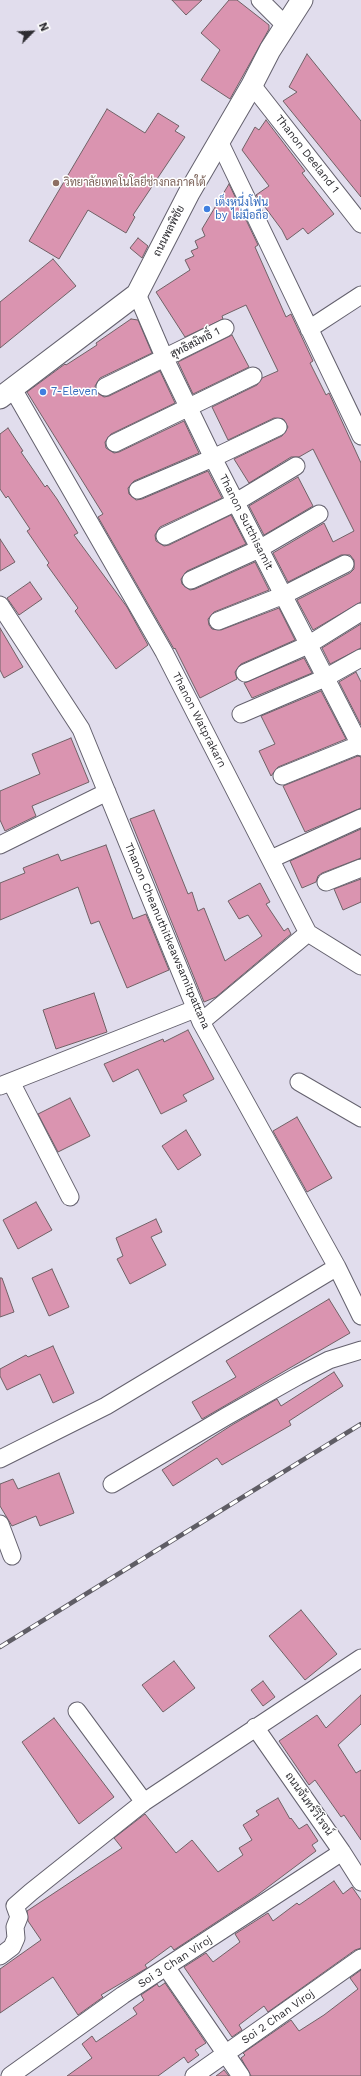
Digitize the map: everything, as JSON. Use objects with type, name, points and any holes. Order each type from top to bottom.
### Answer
[{"type":"street","points":[[260,0],[285,25]]},
{"type":"street","name":"ถนนพลพิชัย","points":[[6,393],[137,294],[189,193],[285,25],[302,0]]},
{"type":"street","name":"Thanon Deeland 1","points":[[252,85],[361,224]]},
{"type":"street","points":[[219,141],[361,436]]},
{"type":"street","name":"Thanon Sutthisamit","points":[[137,294],[165,358],[213,458],[325,678],[361,745]]},
{"type":"street","points":[[309,329],[361,295]]},
{"type":"street","name":"สุทธิสมิทธิ์ 1","points":[[105,387],[225,328]]},
{"type":"street","points":[[115,443],[252,376]]},
{"type":"street","name":"Thanon Watprakarn","points":[[6,393],[164,652],[308,933]]},
{"type":"street","points":[[138,490],[213,458],[278,427]]},
{"type":"street","points":[[165,536],[236,502],[296,466]]},
{"type":"street","points":[[191,580],[259,549],[319,514]]},
{"type":"street","points":[[218,621],[284,595],[345,564]]},
{"type":"street","name":"Thanon Cheanuthitkeawsamitpattana","points":[[0,605],[81,728],[198,1015],[337,1267],[361,1316]]},
{"type":"street","points":[[245,673],[308,645],[361,612]]},
{"type":"street","points":[[241,714],[325,678],[361,658]]},
{"type":"street","points":[[282,776],[361,745]]},
{"type":"street","points":[[0,845],[107,792]]},
{"type":"street","points":[[271,860],[361,818]]},
{"type":"street","points":[[326,882],[361,868]]},
{"type":"street","points":[[70,1196],[6,1084],[198,1015],[308,933],[361,966]]},
{"type":"street","points":[[299,1082],[361,1118]]},
{"type":"street","points":[[2,1452],[106,1406],[337,1267]]},
{"type":"street","points":[[112,1484],[298,1376],[329,1360],[361,1350]]},
{"type":"street","points":[[0,1524],[12,1556]]},
{"type":"street","points":[[0,1956],[12,1947],[16,1938],[14,1927],[19,1917],[15,1906],[144,1802],[361,1658]]},
{"type":"street","points":[[77,1711],[144,1802]]},
{"type":"street","name":"ถนนจันทร์วิโรจน์","points":[[255,1727],[342,1852],[361,1882]]},
{"type":"street","name":"Soi 3 Chan Viroj","points":[[10,2076],[123,1995],[342,1852]]},
{"type":"street","name":"Soi 2 Chan Viroj","points":[[194,2076],[361,1958]]},
{"type":"street","points":[[166,1967],[241,2076]]},
{"type":"building","points":[[172,0],[202,0],[186,15]]},
{"type":"building","points":[[229,0],[237,0],[269,25],[269,29],[230,99],[201,80],[220,50],[201,33]]},
{"type":"building","points":[[307,54],[361,121],[361,197],[283,101],[297,92],[289,87]]},
{"type":"building","points":[[107,109],[145,133],[158,113],[179,126],[175,131],[185,137],[133,215],[135,217],[126,233],[88,210],[59,259],[29,241]]},
{"type":"building","points":[[266,120],[305,171],[302,173],[334,214],[308,234],[303,228],[287,240],[282,230],[256,195],[269,186],[242,150],[255,127],[259,130]]},
{"type":"building","points":[[229,184],[258,245],[255,247],[286,317],[291,314],[313,361],[310,363],[326,395],[329,393],[361,463],[361,602],[313,630],[297,600],[350,573],[354,569],[354,560],[350,555],[341,555],[288,582],[273,553],[324,523],[333,542],[354,531],[313,449],[299,457],[291,457],[249,483],[234,459],[282,436],[288,427],[283,419],[274,418],[228,440],[212,407],[257,385],[262,378],[278,371],[246,305],[222,316],[223,319],[185,337],[156,292],[190,270],[185,260],[194,256],[191,251],[198,248],[195,241],[205,236],[202,229]]},
{"type":"building","points":[[138,238],[148,246],[142,258],[130,248]]},
{"type":"building","points":[[53,259],[76,286],[0,348],[0,302]]},
{"type":"building","points":[[131,319],[138,320],[152,353],[100,378],[95,386],[96,392],[104,397],[109,396],[160,371],[175,403],[111,434],[105,442],[106,448],[114,453],[119,452],[184,421],[199,453],[134,481],[128,488],[129,494],[136,500],[142,499],[208,471],[222,498],[160,527],[155,535],[156,541],[164,546],[169,545],[231,515],[246,544],[187,571],[181,579],[182,584],[190,590],[195,589],[255,562],[269,590],[214,612],[208,619],[209,625],[212,629],[221,630],[279,608],[295,640],[241,664],[235,672],[237,679],[200,698],[175,648],[174,649],[98,517],[103,514],[27,392],[65,364],[66,365],[97,345],[96,343]]},
{"type":"building","points":[[232,335],[249,367],[193,394],[178,362]]},
{"type":"building","points":[[8,428],[23,451],[21,452],[45,487],[47,485],[57,499],[78,533],[74,535],[127,607],[148,645],[116,669],[75,611],[78,608],[47,565],[49,563],[27,531],[30,529],[8,496],[6,498],[0,489],[0,434]]},
{"type":"building","points":[[298,477],[313,506],[264,535],[249,506]]},
{"type":"building","points":[[0,539],[15,562],[0,571]]},
{"type":"building","points":[[30,582],[42,599],[19,615],[7,598]]},
{"type":"building","points":[[361,624],[361,648],[330,664],[322,648]]},
{"type":"building","points":[[0,628],[23,667],[4,678],[0,670]]},
{"type":"building","points":[[304,658],[312,673],[252,698],[244,683]]},
{"type":"building","points":[[356,672],[361,682],[361,725],[339,682]]},
{"type":"building","points":[[321,691],[346,739],[278,767],[271,776],[259,751],[275,744],[261,716]]},
{"type":"building","points":[[71,738],[89,782],[32,806],[36,816],[5,831],[0,820],[0,791],[40,774],[32,754]]},
{"type":"building","points":[[358,756],[361,757],[361,808],[305,832],[283,786]]},
{"type":"building","points":[[154,810],[188,894],[192,892],[198,911],[204,908],[225,961],[262,936],[248,915],[239,919],[228,901],[260,883],[270,902],[266,904],[284,931],[288,928],[291,934],[216,997],[204,1002],[130,819]]},
{"type":"building","points":[[361,829],[361,858],[322,873],[318,876],[316,882],[302,888],[290,861]]},
{"type":"building","points":[[106,845],[133,919],[146,914],[169,970],[127,988],[99,921],[91,924],[78,887],[0,920],[0,883],[25,873],[23,868],[58,854],[61,861]]},
{"type":"building","points":[[361,879],[361,902],[343,910],[334,889]]},
{"type":"building","points":[[94,993],[107,1032],[56,1049],[43,1010]]},
{"type":"building","points":[[188,1030],[214,1079],[183,1095],[187,1101],[161,1114],[138,1069],[113,1082],[104,1064],[163,1039],[164,1042]]},
{"type":"building","points":[[70,1098],[90,1136],[58,1152],[38,1114]]},
{"type":"building","points":[[297,1117],[332,1178],[307,1192],[273,1131]]},
{"type":"building","points":[[186,1130],[201,1155],[178,1170],[162,1146]]},
{"type":"building","points":[[36,1202],[52,1230],[18,1249],[3,1220]]},
{"type":"building","points":[[156,1219],[162,1232],[151,1237],[166,1265],[130,1284],[117,1259],[123,1256],[116,1238]]},
{"type":"building","points":[[52,1269],[69,1307],[49,1316],[32,1278]]},
{"type":"building","points":[[0,1278],[2,1278],[14,1312],[0,1317]]},
{"type":"building","points":[[329,1299],[350,1333],[202,1419],[192,1402],[236,1377],[226,1361]]},
{"type":"building","points":[[53,1346],[74,1393],[53,1403],[40,1374],[7,1390],[0,1376],[0,1369],[26,1355],[28,1357]]},
{"type":"building","points":[[334,1372],[343,1386],[289,1421],[291,1425],[222,1465],[217,1458],[173,1486],[162,1470],[232,1425],[277,1399],[281,1406]]},
{"type":"building","points":[[59,1473],[74,1513],[40,1526],[36,1516],[12,1526],[0,1506],[0,1484],[13,1479],[18,1489]]},
{"type":"building","points":[[301,1610],[337,1654],[305,1680],[269,1636]]},
{"type":"building","points":[[174,1661],[195,1688],[163,1712],[142,1685]]},
{"type":"building","points":[[263,1681],[275,1697],[263,1706],[251,1690]]},
{"type":"building","points":[[361,1695],[361,1724],[338,1745],[356,1773],[361,1770],[361,1840],[344,1815],[341,1817],[315,1780],[309,1785],[279,1741],[317,1715],[326,1728]]},
{"type":"building","points":[[54,1718],[114,1797],[79,1824],[22,1742]]},
{"type":"building","points":[[278,1798],[290,1819],[291,1818],[299,1829],[307,1824],[318,1841],[312,1845],[316,1851],[256,1896],[174,1950],[171,1946],[145,1965],[147,1968],[101,1995],[103,1997],[78,2015],[53,1977],[0,2013],[0,1969],[41,1940],[28,1921],[27,1911],[122,1848],[114,1838],[145,1814],[176,1853],[192,1840],[218,1872],[243,1855],[239,1848],[252,1840],[243,1825],[259,1815],[256,1811]]},
{"type":"building","points":[[334,1881],[343,1894],[352,1887],[361,1900],[361,1948],[355,1950],[268,2012],[264,2006],[239,2025],[242,2030],[232,2037],[184,1967],[206,1953],[213,1962],[240,1942],[235,1934],[268,1913],[273,1921],[297,1903],[299,1905]]},
{"type":"building","points":[[361,1970],[361,2076],[251,2076],[241,2058],[245,2055],[243,2053],[291,2020],[299,2031],[324,2015],[358,1989],[350,1978]]},
{"type":"building","points":[[165,1983],[206,2043],[195,2050],[199,2055],[188,2063],[184,2057],[158,2076],[67,2076],[92,2058],[82,2044],[92,2036],[96,2042],[137,2014],[133,2008],[144,2000],[141,1995],[157,1984],[159,1987]]},
{"type":"building","points":[[224,2070],[229,2076],[216,2076]]},
{"type":"railway","points":[[0,1647],[361,1424]]},
{"type":"place","name":"วิทยาลัยเทคโนโลยีช่างกลภาคใต้","points":[[56,183]]},
{"type":"place","name":"เต็งหนึ่งโฟน by ไผ่มือถือ","points":[[207,209]]},
{"type":"place","name":"7-Eleven","points":[[43,392]]}]
